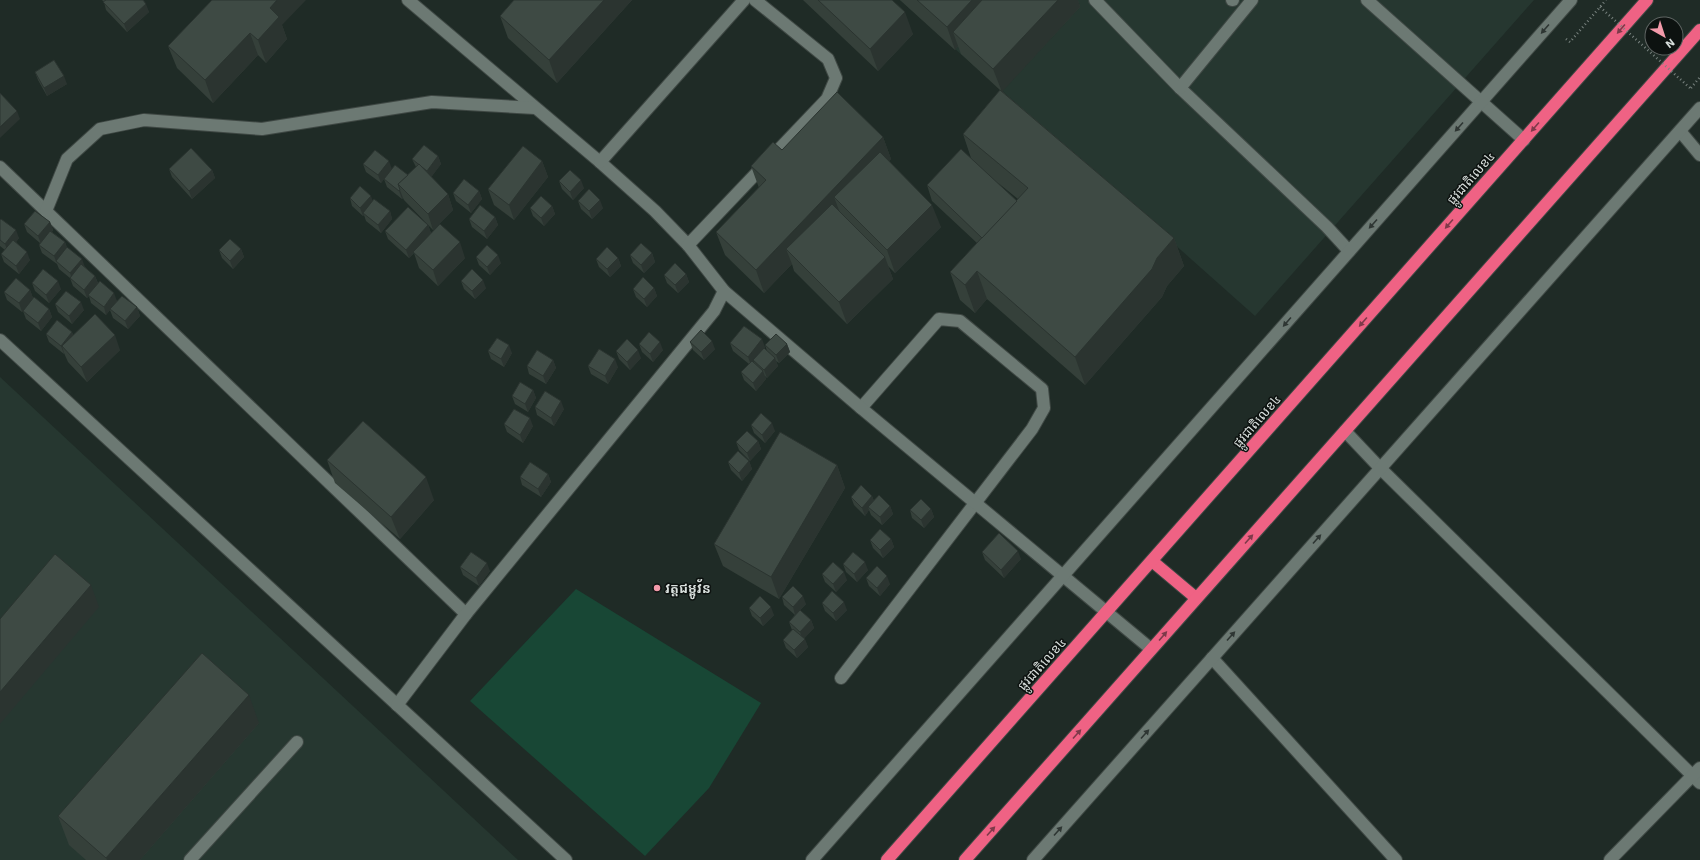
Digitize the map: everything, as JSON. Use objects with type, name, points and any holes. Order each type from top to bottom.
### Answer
[{"type":"highway","name":"ផ្លូវជាតិលេខ៤","points":[[887,860],[1647,0]]},
{"type":"highway","points":[[965,860],[1700,30]]},
{"type":"highway","points":[[1152,561],[1196,598]]},
{"type":"street","points":[[408,0],[600,162],[655,211],[688,245],[724,291],[861,408],[1151,649]]},
{"type":"street","points":[[600,162],[744,0]]},
{"type":"street","points":[[688,245],[827,99],[836,78],[828,60],[755,0]]},
{"type":"street","points":[[1095,0],[1180,88],[1327,227],[1350,251]]},
{"type":"street","points":[[1180,88],[1252,0]]},
{"type":"street","points":[[1367,0],[1524,140]]},
{"type":"street","points":[[812,860],[1571,0]]},
{"type":"street","points":[[46,210],[67,159],[100,129],[144,120],[262,129],[432,102],[535,108]]},
{"type":"street","points":[[1032,860],[1700,108]]},
{"type":"street","points":[[1680,131],[1700,155]]},
{"type":"street","points":[[0,167],[466,614]]},
{"type":"street","points":[[398,705],[466,614],[714,311],[724,291]]},
{"type":"street","points":[[841,678],[1032,429],[1044,408],[1042,389],[960,321],[939,318],[861,408]]},
{"type":"street","points":[[0,340],[566,860]]},
{"type":"street","points":[[1345,431],[1380,468],[1698,776],[1610,860]]},
{"type":"street","points":[[1212,658],[1396,860]]},
{"type":"street","points":[[190,860],[297,742]]},
{"type":"path","points":[[1570,42],[1606,0]]},
{"type":"path","points":[[1600,7],[1690,88]]},
{"type":"shaded area","points":[[900,0],[1534,0],[1255,316]]},
{"type":"shaded area","points":[[0,377],[518,860],[0,860]]},
{"type":"shaded area","points":[[576,589],[761,703],[709,788],[645,856],[470,701]]},
{"type":"building","points":[[106,0],[143,0],[146,4],[124,24],[103,2]]},
{"type":"building","points":[[212,0],[277,0],[270,8],[279,17],[258,40],[250,33],[205,80],[168,46]]},
{"type":"building","points":[[514,0],[604,0],[549,60],[500,16]]},
{"type":"building","points":[[818,0],[892,0],[905,12],[870,49]]},
{"type":"building","points":[[917,0],[972,0],[947,27]]},
{"type":"building","points":[[982,0],[1058,0],[993,69],[953,32]]},
{"type":"building","points":[[54,60],[64,76],[44,88],[35,72]]},
{"type":"building","points":[[1000,90],[1174,238],[1157,258],[1152,269],[1075,357],[977,271],[965,285],[950,272],[1028,188],[963,134]]},
{"type":"building","points":[[837,92],[883,137],[756,270],[716,232],[766,180],[751,166],[773,142],[782,150]]},
{"type":"building","points":[[0,93],[17,111],[0,127]]},
{"type":"building","points":[[424,145],[438,156],[427,171],[412,159]]},
{"type":"building","points":[[523,146],[542,161],[509,205],[488,189]]},
{"type":"building","points":[[191,148],[212,170],[189,191],[169,169]]},
{"type":"building","points":[[961,149],[1017,201],[982,238],[927,185]]},
{"type":"building","points":[[375,150],[389,161],[378,175],[363,164]]},
{"type":"building","points":[[880,152],[932,205],[887,250],[834,197]]},
{"type":"building","points":[[419,164],[448,194],[428,214],[398,184]]},
{"type":"building","points":[[395,165],[408,175],[398,184],[399,191],[384,179]]},
{"type":"building","points":[[570,170],[581,180],[570,192],[559,181]]},
{"type":"building","points":[[464,179],[479,191],[468,205],[453,193]]},
{"type":"building","points":[[360,186],[371,196],[360,208],[350,198]]},
{"type":"building","points":[[589,189],[600,200],[589,211],[578,201]]},
{"type":"building","points":[[541,196],[552,206],[541,218],[530,208]]},
{"type":"building","points":[[374,199],[390,211],[378,225],[363,213]]},
{"type":"building","points":[[832,204],[885,257],[839,302],[786,249]]},
{"type":"building","points":[[480,205],[495,217],[484,231],[469,219]]},
{"type":"building","points":[[408,207],[428,225],[406,250],[385,231]]},
{"type":"building","points":[[35,211],[50,222],[38,236],[24,224]]},
{"type":"building","points":[[1,219],[16,230],[5,244],[0,240]]},
{"type":"building","points":[[440,224],[460,242],[433,270],[413,252]]},
{"type":"building","points":[[50,231],[65,242],[54,256],[39,245]]},
{"type":"building","points":[[230,239],[241,249],[230,261],[219,250]]},
{"type":"building","points":[[13,240],[27,252],[16,266],[1,254]]},
{"type":"building","points":[[641,243],[652,253],[641,265],[630,255]]},
{"type":"building","points":[[487,245],[498,255],[487,267],[476,257]]},
{"type":"building","points":[[67,247],[82,259],[70,273],[56,261]]},
{"type":"building","points":[[607,247],[618,258],[607,269],[596,259]]},
{"type":"building","points":[[675,263],[686,274],[675,285],[664,275]]},
{"type":"building","points":[[81,264],[95,276],[84,290],[70,278]]},
{"type":"building","points":[[43,269],[58,281],[46,295],[32,283]]},
{"type":"building","points":[[472,269],[483,280],[472,291],[461,281]]},
{"type":"building","points":[[643,277],[654,288],[644,299],[633,289]]},
{"type":"building","points":[[16,278],[30,290],[19,303],[4,292]]},
{"type":"building","points":[[100,281],[114,293],[104,307],[88,295]]},
{"type":"building","points":[[66,291],[81,302],[69,316],[55,304]]},
{"type":"building","points":[[122,296],[137,307],[125,321],[110,309]]},
{"type":"building","points":[[34,297],[49,309],[38,323],[23,311]]},
{"type":"building","points":[[95,314],[115,335],[81,367],[62,346]]},
{"type":"building","points":[[57,320],[72,332],[61,346],[46,334]]},
{"type":"building","points":[[744,326],[762,339],[748,357],[730,343]]},
{"type":"building","points":[[701,330],[712,341],[701,352],[690,342]]},
{"type":"building","points":[[649,332],[660,342],[650,354],[639,344]]},
{"type":"building","points":[[776,334],[787,344],[776,355],[765,345]]},
{"type":"building","points":[[497,338],[509,345],[501,359],[488,351]]},
{"type":"building","points":[[627,339],[638,350],[627,362],[616,351]]},
{"type":"building","points":[[764,348],[775,358],[764,370],[753,360]]},
{"type":"building","points":[[599,349],[615,359],[605,376],[588,366]]},
{"type":"building","points":[[537,350],[553,360],[543,376],[527,366]]},
{"type":"building","points":[[752,361],[763,371],[753,383],[741,372]]},
{"type":"building","points":[[520,382],[533,390],[525,404],[512,396]]},
{"type":"building","points":[[545,391],[561,401],[551,418],[535,407]]},
{"type":"building","points":[[514,409],[530,418],[520,435],[504,424]]},
{"type":"building","points":[[761,413],[772,423],[762,435],[751,425]]},
{"type":"building","points":[[363,421],[426,477],[391,517],[327,460]]},
{"type":"building","points":[[747,431],[758,441],[747,453],[736,442]]},
{"type":"building","points":[[780,432],[837,465],[771,577],[714,544]]},
{"type":"building","points":[[738,451],[749,461],[739,473],[728,462]]},
{"type":"building","points":[[530,462],[548,474],[538,489],[520,477]]},
{"type":"building","points":[[861,485],[872,496],[862,508],[851,497]]},
{"type":"building","points":[[879,495],[890,506],[880,517],[868,507]]},
{"type":"building","points":[[921,499],[931,509],[921,520],[910,510]]},
{"type":"building","points":[[880,529],[891,539],[880,550],[870,540]]},
{"type":"building","points":[[999,533],[1018,551],[1001,570],[982,552]]},
{"type":"building","points":[[471,552],[487,563],[476,578],[460,567]]},
{"type":"building","points":[[853,552],[865,562],[854,574],[843,564]]},
{"type":"building","points":[[55,554],[91,585],[0,692],[0,619]]},
{"type":"building","points":[[833,562],[844,572],[833,584],[822,574]]},
{"type":"building","points":[[877,566],[887,576],[877,588],[866,578]]},
{"type":"building","points":[[793,586],[803,596],[793,607],[782,597]]},
{"type":"building","points":[[832,591],[844,602],[833,613],[822,603]]},
{"type":"building","points":[[760,596],[771,607],[760,618],[749,608]]},
{"type":"building","points":[[800,610],[811,620],[800,632],[789,622]]},
{"type":"building","points":[[793,629],[805,639],[794,650],[783,640]]},
{"type":"building","points":[[202,653],[249,695],[106,858],[58,816]]},
{"type":"place","name":"វត្តជម្ពូវ័ន","points":[[657,588]]}]
